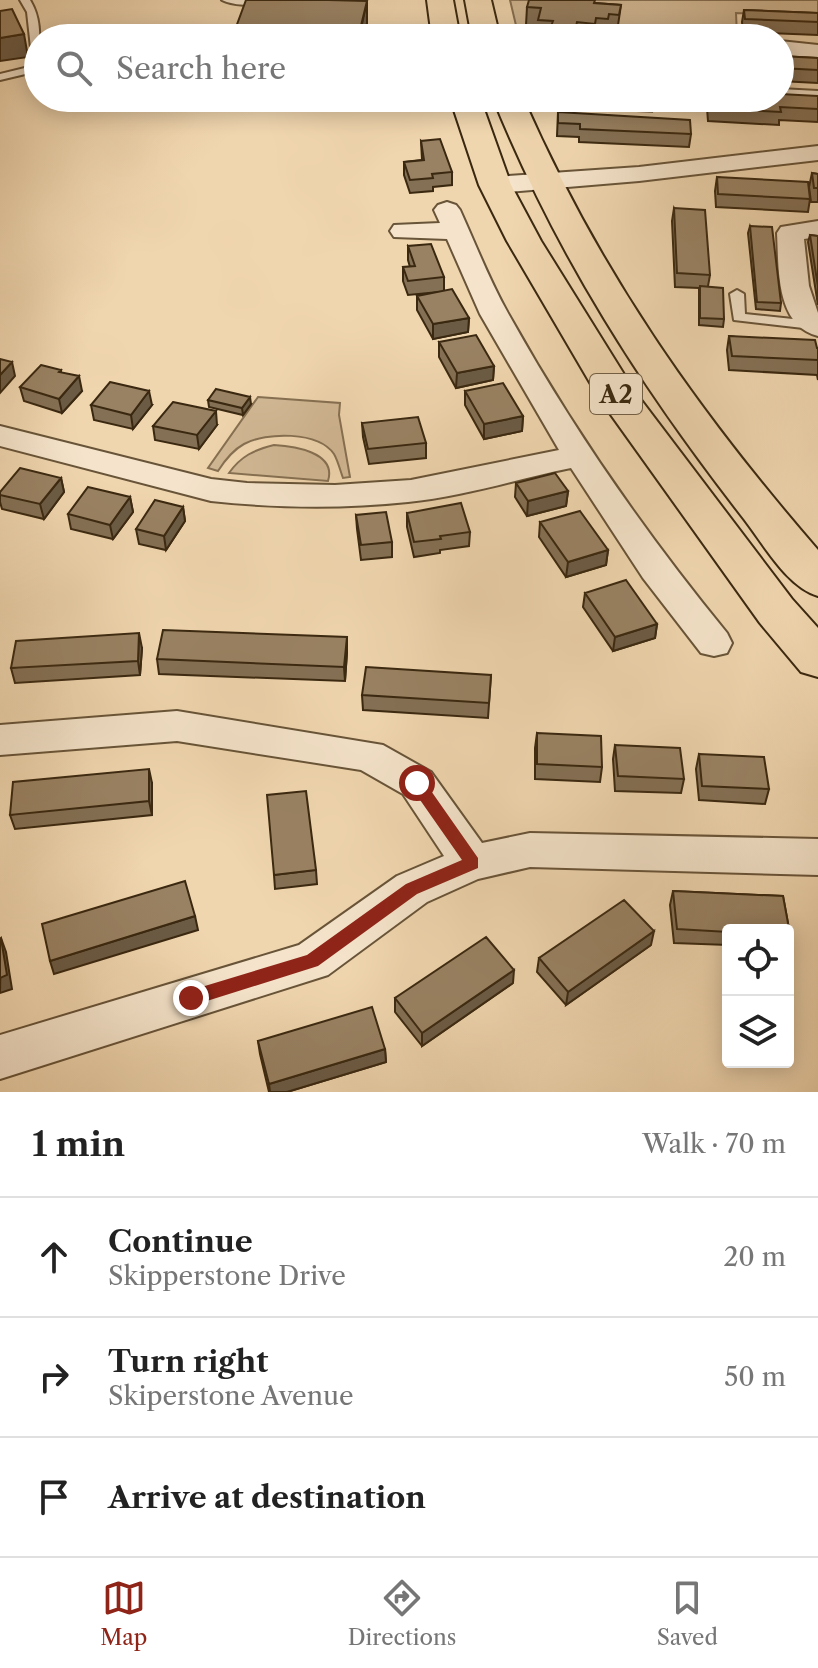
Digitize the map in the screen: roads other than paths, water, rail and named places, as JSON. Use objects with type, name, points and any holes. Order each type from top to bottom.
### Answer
[{"type":"highway","points":[[440,0],[444,24]]},
{"type":"highway","points":[[478,0],[483,24]]},
{"type":"highway","name":"A2","points":[[470,112],[495,185],[524,241],[619,398],[776,611],[818,659]]},
{"type":"highway","name":"A2","points":[[514,112],[541,181],[627,331],[737,486],[818,580]]},
{"type":"street","points":[[794,49],[818,52]]},
{"type":"street","points":[[495,185],[639,174],[818,153]]},
{"type":"street","points":[[403,231],[452,220],[494,314],[579,456],[655,569],[714,643]]},
{"type":"street","points":[[815,326],[799,310],[790,233],[818,229]]},
{"type":"street","points":[[0,436],[211,490],[262,494],[335,496],[411,491],[579,456]]},
{"type":"street","points":[[0,740],[177,726],[369,756],[417,783],[472,863]]},
{"type":"street","points":[[0,1057],[312,961],[412,889],[472,863],[530,850],[818,857]]},
{"type":"lane","points":[[25,0],[32,12],[33,24]]},
{"type":"lane","points":[[227,0],[259,1]]},
{"type":"lane","points":[[0,77],[24,71]]},
{"type":"lane","points":[[794,93],[818,94]]},
{"type":"lane","points":[[737,294],[739,317],[815,326]]}]
